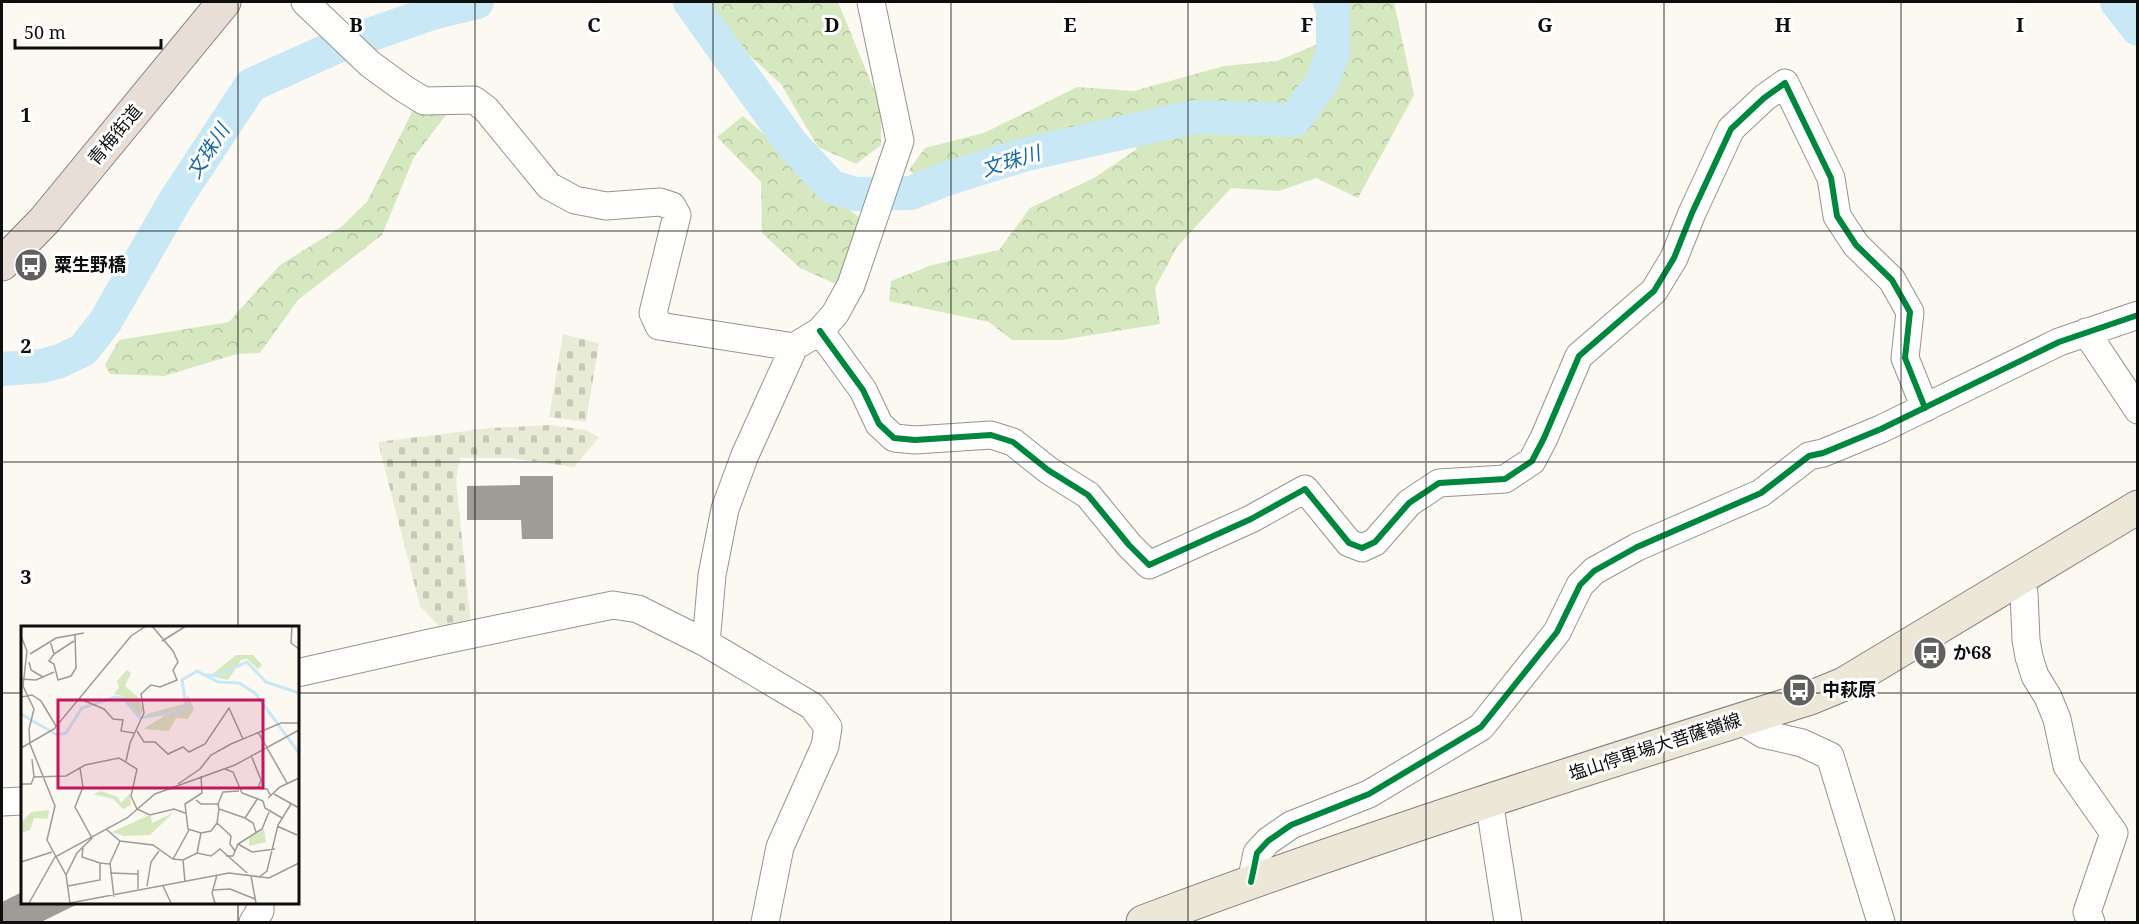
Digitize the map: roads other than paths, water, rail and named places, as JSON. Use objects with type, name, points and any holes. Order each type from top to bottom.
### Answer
[{"type":"highway","name":"青梅街道","points":[[2,264],[44,221],[224,2]]},
{"type":"main road","name":"塩山停車場大菩薩嶺線","points":[[1143,922],[1251,882],[1489,800],[1810,698],[1844,684],[2138,507]]},
{"type":"street","points":[[305,2],[370,64],[424,101],[474,100],[486,109],[549,186],[575,200],[606,206],[660,202],[672,206],[677,215],[653,312],[659,326],[795,346]]},
{"type":"street","points":[[706,643],[712,575],[725,509],[745,454],[795,346],[820,331],[835,314],[851,285],[900,141],[871,2]]},
{"type":"street","points":[[820,331],[863,390],[879,424],[894,438],[915,440],[991,435],[1012,442],[1048,470],[1088,495],[1149,566],[1251,519],[1305,489],[1349,543],[1362,548],[1375,542],[1409,503],[1438,483],[1504,479],[1532,461],[1579,356],[1654,291],[1674,258],[1731,129],[1764,98],[1785,83],[1831,178],[1838,216],[1856,245],[1892,280],[1910,312],[1905,358],[1925,408]]},
{"type":"street","points":[[1251,882],[1257,853],[1268,841],[1291,825],[1368,794],[1481,728],[1557,632],[1580,585],[1594,571],[1637,548],[1761,493],[1809,456],[1833,449],[1925,408],[2059,342],[2138,315]]},
{"type":"street","points":[[2086,332],[2138,410]]},
{"type":"street","points":[[2017,580],[2024,593],[2029,657],[2035,676],[2048,697],[2057,719],[2067,766],[2114,833],[2087,912],[2091,922]]},
{"type":"street","points":[[298,673],[613,605],[638,609],[706,643],[812,706],[828,727],[825,746],[780,847],[765,922]]},
{"type":"street","points":[[1740,720],[1763,734],[1802,742],[1830,756],[1881,922]]},
{"type":"street","points":[[1489,800],[1508,922]]},
{"type":"street","points":[[2,802],[21,801]]},
{"type":"street","points":[[253,922],[260,911],[260,903]]},
{"type":"waterway","name":"文珠川","points":[[2,369],[42,366],[60,361],[83,350],[105,322],[176,199],[251,85],[338,46],[432,13],[477,2]]},
{"type":"waterway","name":"文珠川","points":[[690,2],[791,143],[832,187],[856,194],[911,193],[946,179],[1023,155],[1193,117],[1294,120],[1322,82],[1333,53],[1333,9],[1330,2]]},
{"type":"waterway","points":[[2117,2],[2138,29]]},
{"type":"place","name":"粟生野橋","points":[[31,265]]},
{"type":"place","name":"か68","points":[[1930,653]]},
{"type":"place","name":"中萩原","points":[[1799,690]]}]
